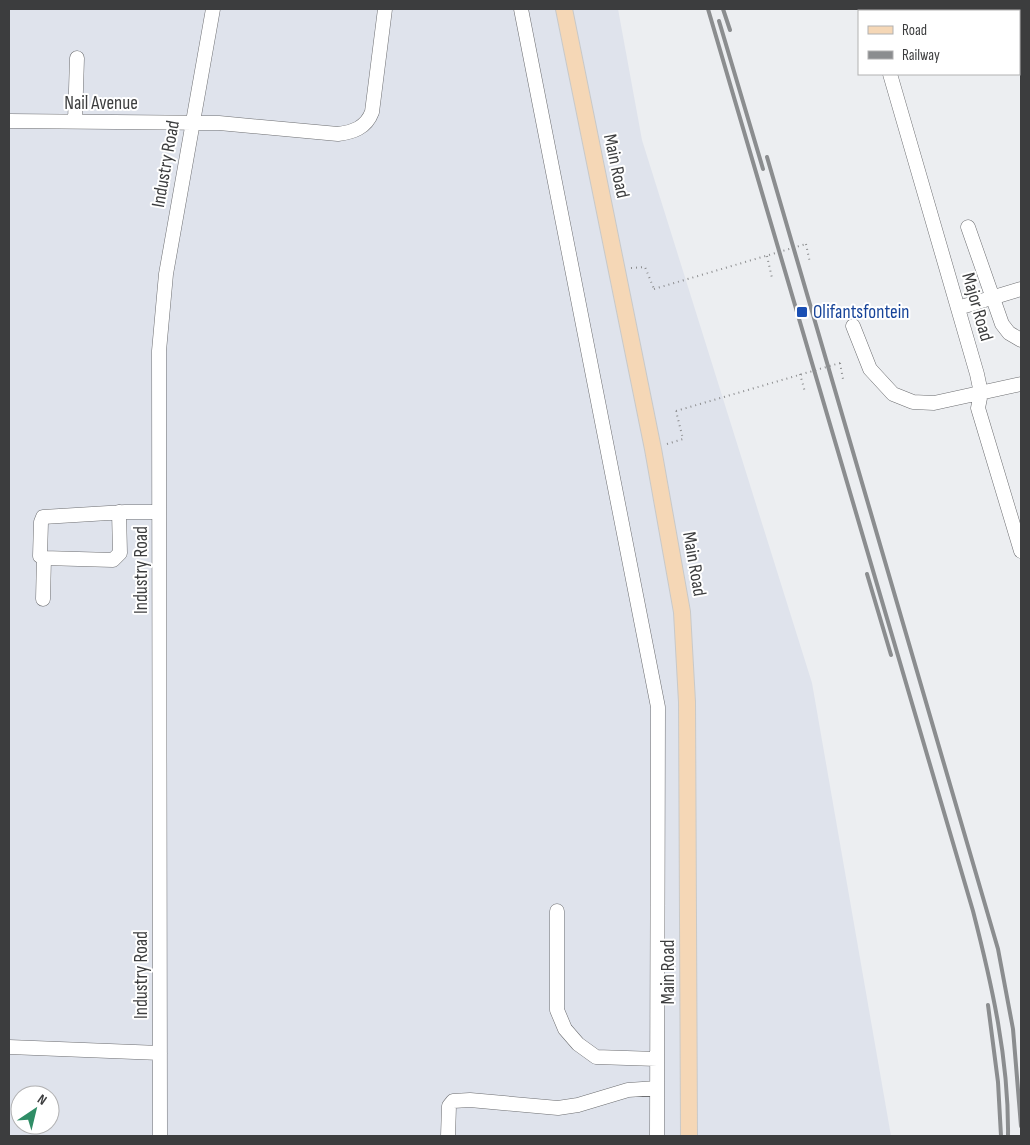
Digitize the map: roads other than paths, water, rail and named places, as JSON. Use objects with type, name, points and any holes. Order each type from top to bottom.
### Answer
[{"type":"main road","name":"Main Road","points":[[564,9],[653,449],[678,583],[686,667],[689,1136]]},
{"type":"street","name":"Industry Road","points":[[160,1136],[159,351],[170,250],[213,9]]},
{"type":"street","name":"Nail Avenue","points":[[9,121],[193,122],[338,134],[354,132],[369,120],[372,112],[385,9]]},
{"type":"street","points":[[521,9],[658,707],[657,1136]]},
{"type":"street","points":[[76,58],[76,122]]},
{"type":"street","name":"Major Road","points":[[890,75],[981,393],[978,408],[1021,551]]},
{"type":"street","points":[[968,227],[992,298],[1006,329],[1021,340]]},
{"type":"street","points":[[958,308],[1021,289]]},
{"type":"street","points":[[853,326],[870,369],[893,394],[913,402],[934,403],[1021,384]]},
{"type":"street","points":[[43,599],[44,558],[39,551],[41,522],[44,517],[120,512],[159,512]]},
{"type":"street","points":[[44,558],[113,560],[118,558],[120,554],[120,512]]},
{"type":"street","points":[[557,911],[558,1010],[565,1029],[578,1044],[596,1057],[657,1059]]},
{"type":"street","points":[[9,1047],[160,1053]]},
{"type":"street","points":[[448,1136],[449,1106],[453,1101],[470,1100],[558,1108],[578,1105],[628,1090],[657,1088]]},
{"type":"railway","points":[[708,9],[973,911],[998,1023],[1006,1079],[1008,1136]]},
{"type":"railway","points":[[723,9],[730,30]]},
{"type":"railway","points":[[719,21],[763,169]]},
{"type":"railway","points":[[767,157],[998,949],[1013,1029],[1021,1126]]},
{"type":"railway","points":[[867,574],[891,655]]},
{"type":"railway","points":[[988,1005],[998,1082],[1001,1136]]},
{"type":"place","name":"Olifantsfontein","points":[[802,312]]}]
